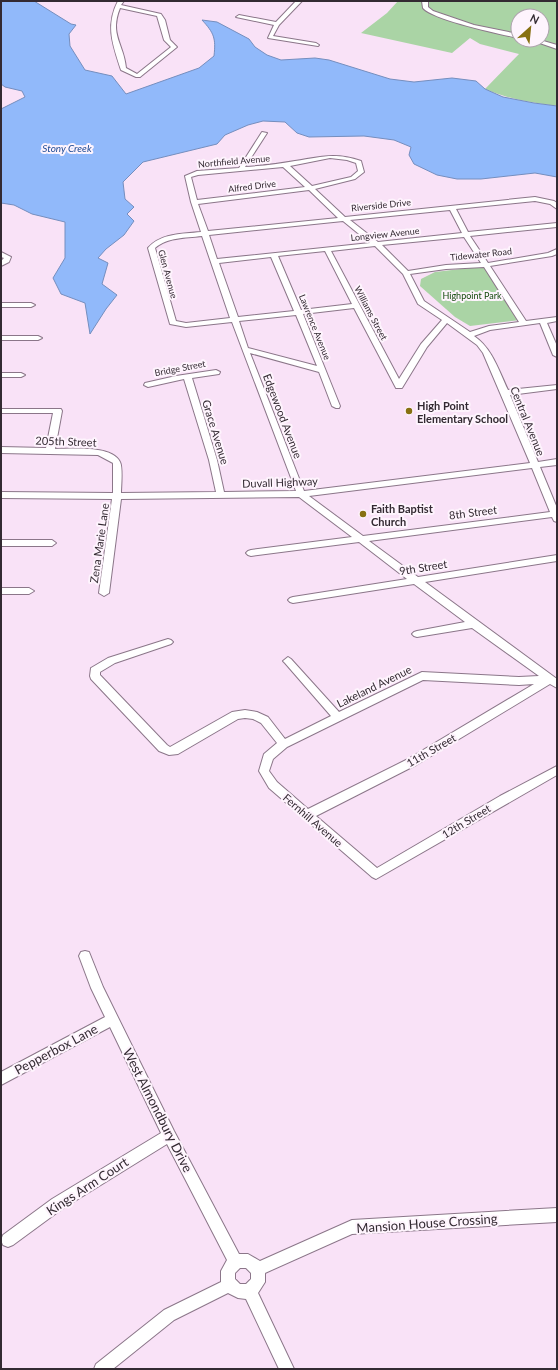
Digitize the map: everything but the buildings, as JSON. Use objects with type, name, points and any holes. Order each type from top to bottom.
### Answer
[{"type":"street","points":[[299,1],[277,24],[270,37],[316,45]]},
{"type":"street","points":[[425,1],[424,5],[426,9],[431,12],[473,26],[510,34]]},
{"type":"street","points":[[120,3],[158,15],[162,20],[167,40],[174,47],[138,76],[123,69],[123,60],[112,28],[113,17],[120,3]]},
{"type":"street","points":[[240,17],[277,24]]},
{"type":"street","points":[[241,169],[264,133]]},
{"type":"street","name":"Northfield Avenue","points":[[188,180],[188,176],[197,173],[285,165],[328,156],[345,157],[359,162],[361,172],[353,178],[312,188]]},
{"type":"street","name":"Central Avenue","points":[[285,165],[312,188],[344,219],[377,244],[406,274],[421,302],[480,343],[487,353],[505,393],[556,516]]},
{"type":"street","name":"Edgewood Avenue","points":[[188,180],[194,202],[245,349],[301,494]]},
{"type":"street","name":"Alfred Drive","points":[[194,202],[312,188]]},
{"type":"street","name":"Riverside Drive","points":[[205,234],[535,199],[552,202],[557,207]]},
{"type":"street","points":[[452,207],[466,235],[524,323]]},
{"type":"street","name":"Longview Avenue","points":[[214,261],[557,225]]},
{"type":"street","name":"Glen Avenue","points":[[205,234],[171,237],[158,242],[151,248],[173,322],[186,325],[235,319]]},
{"type":"street","name":"Williams Street","points":[[327,249],[398,386],[424,346],[446,320]]},
{"type":"street","name":"Tidewater Road","points":[[406,274],[446,267],[486,265],[550,254],[557,251]]},
{"type":"street","points":[[1,254],[8,257],[7,261],[1,264]]},
{"type":"street","name":"Lawrence Avenue","points":[[274,255],[299,312],[336,406]]},
{"type":"street","points":[[1,305],[31,305]]},
{"type":"street","points":[[235,319],[356,306]]},
{"type":"street","points":[[470,336],[489,328],[557,319]]},
{"type":"street","points":[[543,321],[557,355]]},
{"type":"street","points":[[1,338],[38,338]]},
{"type":"street","points":[[245,349],[322,370]]},
{"type":"street","name":"Bridge Street","points":[[148,385],[187,376],[216,372]]},
{"type":"street","points":[[1,374],[21,375]]},
{"type":"street","name":"Grace Avenue","points":[[187,376],[215,466],[220,495]]},
{"type":"street","points":[[505,393],[557,387]]},
{"type":"street","points":[[1,411],[58,411],[50,451]]},
{"type":"street","name":"205th Street","points":[[1,450],[99,452],[114,459],[117,463],[117,496]]},
{"type":"street","name":"Duvall Highway","points":[[1,495],[117,496],[301,494],[557,462]]},
{"type":"street","points":[[301,494],[415,581],[554,681]]},
{"type":"street","name":"Zena Marie Lane","points":[[104,593],[117,496]]},
{"type":"street","name":"8th Street","points":[[251,553],[556,516]]},
{"type":"street","points":[[1,543],[52,543]]},
{"type":"street","name":"9th Street","points":[[293,600],[557,558]]},
{"type":"street","points":[[1,591],[29,591]]},
{"type":"street","points":[[417,634],[474,624]]},
{"type":"street","points":[[168,642],[149,650],[120,657],[100,666],[95,671],[95,676],[163,748],[169,751],[174,750],[236,715],[245,714],[254,714],[265,719],[283,744]]},
{"type":"street","points":[[288,661],[338,717]]},
{"type":"street","name":"Lakeland Avenue","points":[[268,757],[283,744],[422,676],[519,681],[554,681]]},
{"type":"street","name":"11th Street","points":[[308,816],[412,762],[554,681]]},
{"type":"street","name":"Fernhill Avenue","points":[[268,757],[264,771],[273,785],[376,874]]},
{"type":"street","name":"12th Street","points":[[376,874],[504,799],[557,770]]},
{"type":"street","name":"West Almondbury Drive","points":[[85,956],[97,988],[169,1135],[236,1262]]},
{"type":"street","name":"Pepperbox Lane","points":[[1,1079],[112,1019]]},
{"type":"street","name":"Kings Arm Court","points":[[8,1240],[57,1204],[169,1135]]},
{"type":"street","name":"Mansion House Crossing","points":[[257,1269],[352,1227],[557,1215]]},
{"type":"street","points":[[240,1260],[250,1262],[257,1269],[258,1279],[249,1290],[241,1292],[236,1291],[230,1285],[227,1275],[228,1269],[236,1262],[240,1260]]},
{"type":"street","points":[[101,1369],[169,1315],[230,1285]]},
{"type":"street","points":[[249,1290],[287,1369]]},
{"type":"green space","points":[[398,1],[557,1],[557,106],[520,100],[485,89],[519,54],[480,44],[470,38],[452,53],[361,33],[387,13]]},
{"type":"green space","name":"Highpoint Park","points":[[486,266],[520,320],[470,326],[455,317],[420,286],[421,279],[435,272]]},
{"type":"water","name":"Stony Creek","points":[[1,1],[34,1],[71,24],[76,25],[69,34],[70,46],[85,70],[112,76],[126,94],[199,68],[214,56],[215,45],[212,32],[202,20],[217,22],[249,39],[255,47],[267,55],[281,60],[315,58],[329,60],[390,79],[414,82],[452,78],[476,81],[485,89],[503,97],[557,106],[557,177],[535,173],[481,179],[457,179],[437,175],[414,164],[409,155],[411,147],[394,140],[364,136],[309,137],[297,133],[285,122],[263,121],[248,125],[225,135],[217,144],[143,162],[123,182],[125,199],[134,207],[127,214],[134,221],[124,235],[106,249],[98,258],[108,263],[102,284],[117,295],[90,334],[85,303],[61,294],[53,278],[65,258],[65,222],[32,214],[14,205],[1,203],[1,109],[25,97],[22,91],[5,87],[1,84]]},
{"type":"place","name":"High Point Elementary School","points":[[409,411]]},
{"type":"place","name":"Faith Baptist Church","points":[[363,514]]}]
